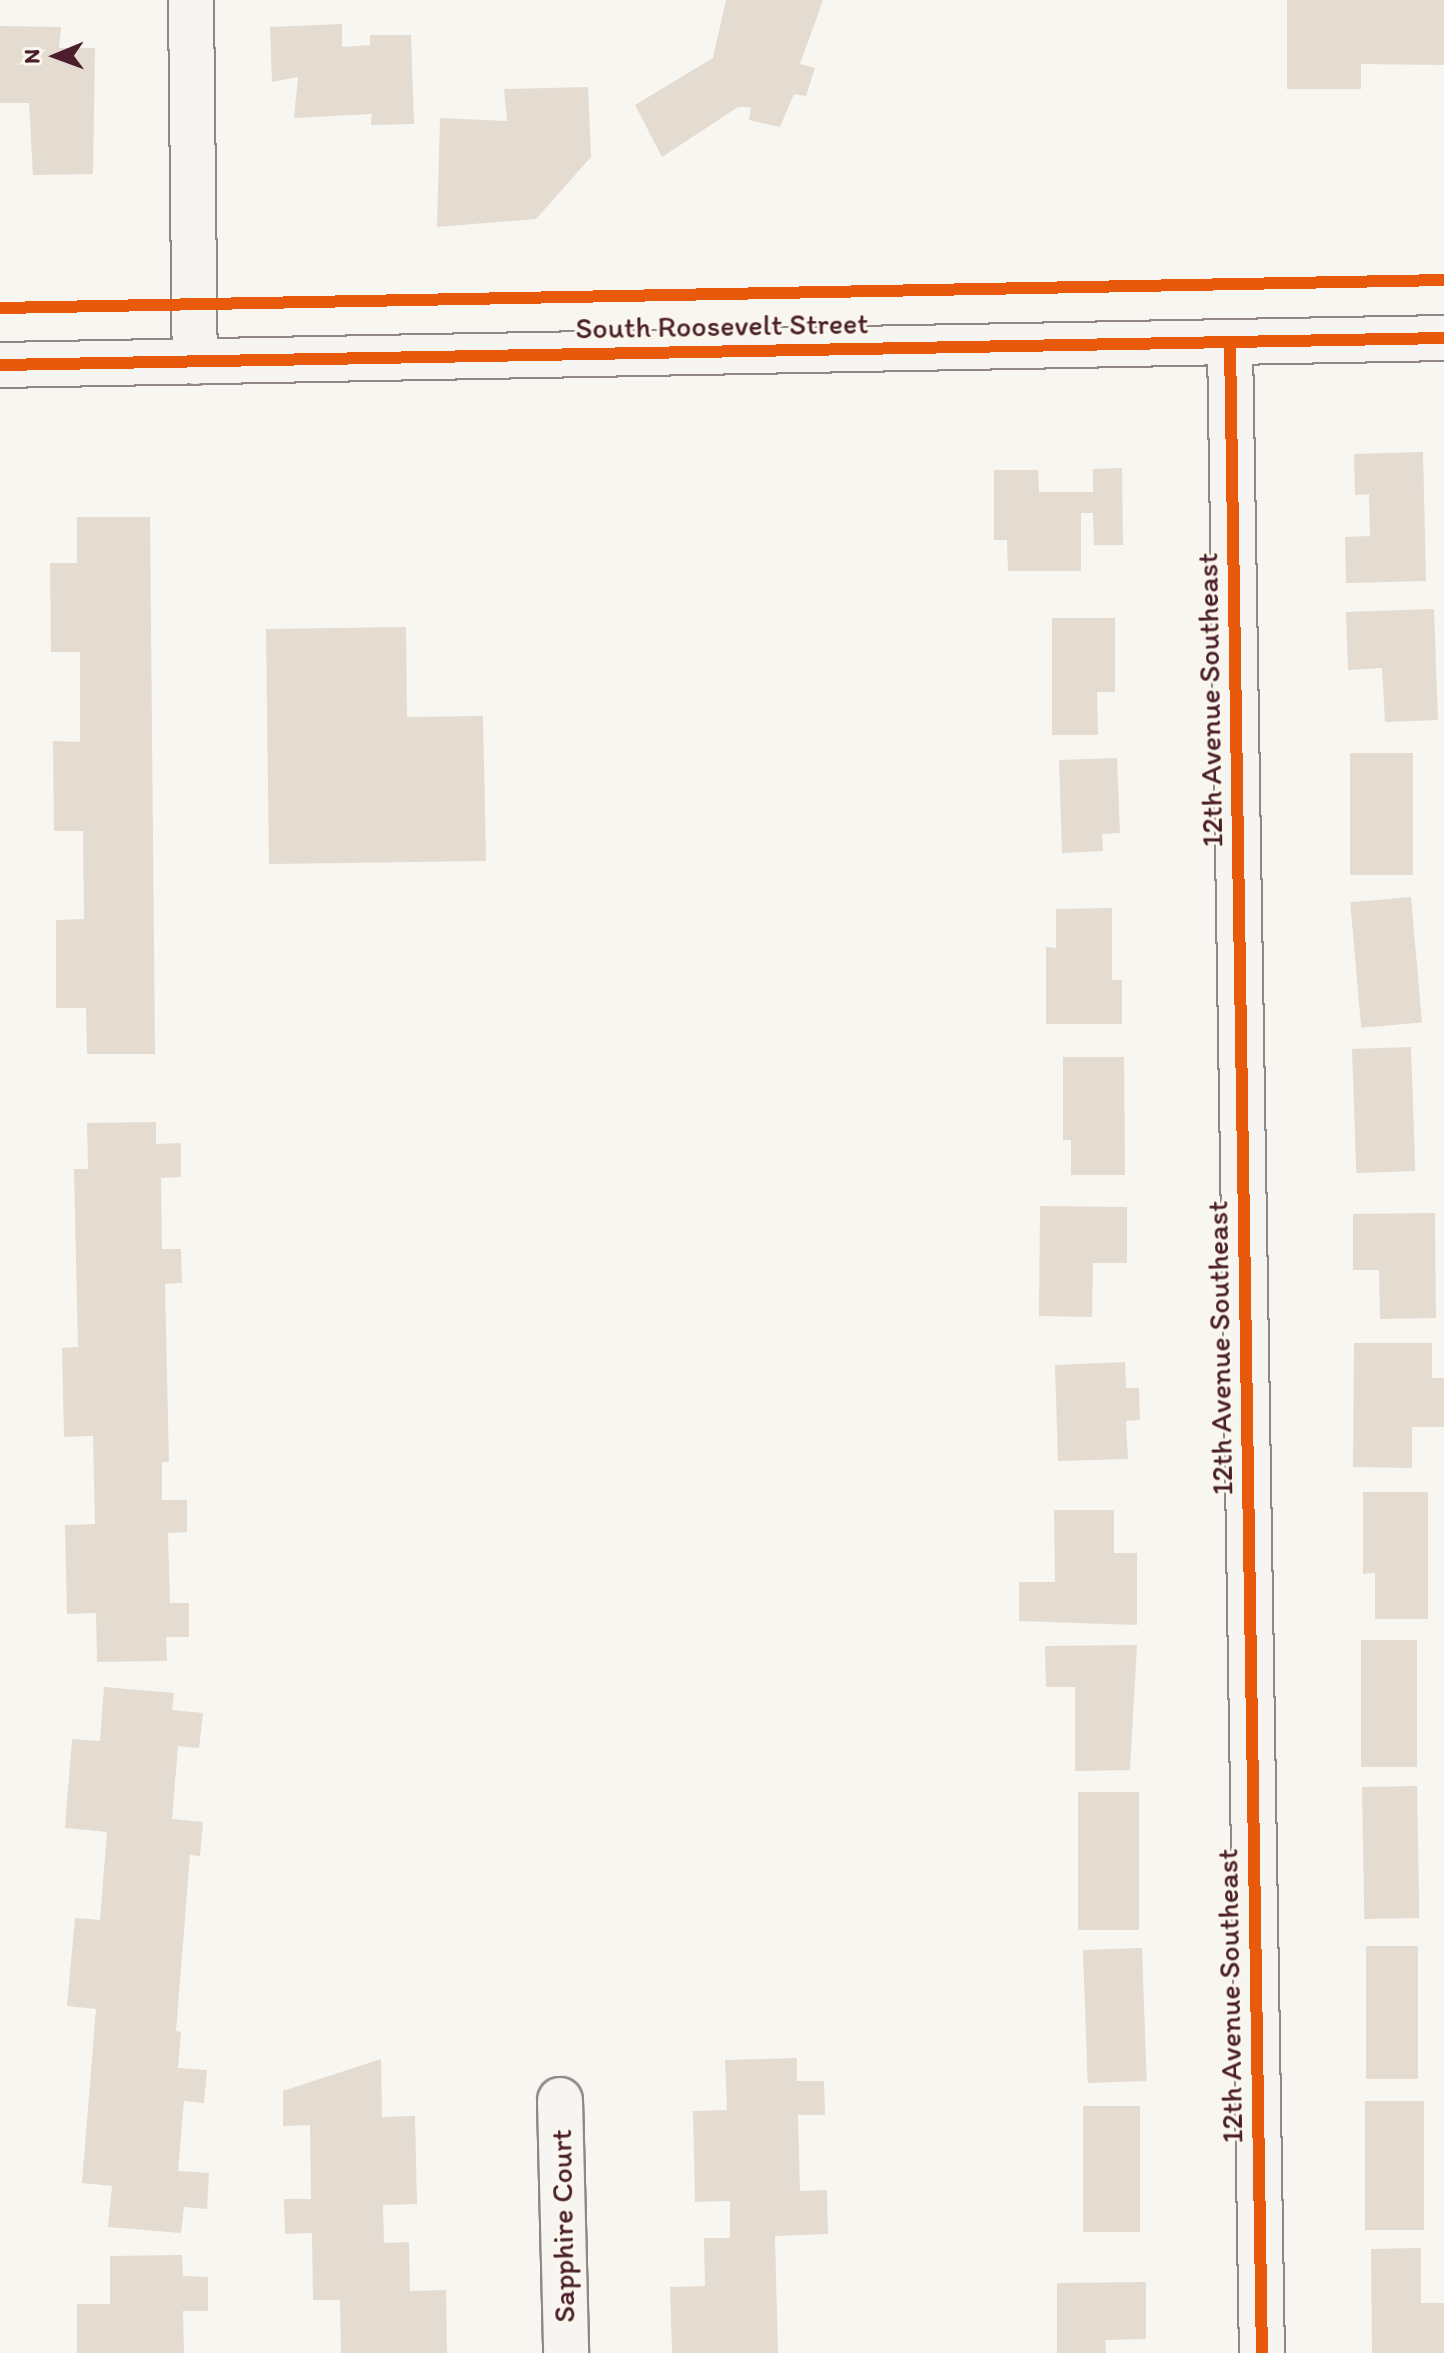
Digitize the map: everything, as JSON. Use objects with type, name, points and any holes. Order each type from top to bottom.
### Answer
[{"type":"street","points":[[191,0],[195,362]]},
{"type":"street","name":"South Roosevelt Street","points":[[0,365],[1444,338]]},
{"type":"street","name":"12th Avenue Southeast","points":[[1230,343],[1262,2353]]},
{"type":"street","name":"Sapphire Court","points":[[560,2100],[566,2353]]},
{"type":"building","points":[[726,0],[823,0],[800,64],[815,68],[806,96],[794,94],[780,127],[749,120],[751,107],[738,107],[662,157],[635,105],[713,58]]},
{"type":"building","points":[[1287,0],[1444,0],[1444,65],[1361,64],[1361,89],[1287,89]]},
{"type":"building","points":[[342,24],[342,47],[370,45],[370,35],[411,35],[414,124],[371,125],[372,114],[294,118],[298,77],[272,82],[270,27]]},
{"type":"building","points":[[0,26],[61,27],[59,48],[95,48],[93,174],[33,175],[29,103],[0,103]]},
{"type":"building","points":[[588,87],[591,157],[536,219],[437,227],[440,118],[507,121],[504,89]]},
{"type":"building","points":[[1423,452],[1426,581],[1346,583],[1345,537],[1370,536],[1369,494],[1355,495],[1354,454]]},
{"type":"building","points":[[1122,468],[1123,545],[1094,545],[1093,513],[1081,513],[1081,571],[1008,571],[1007,540],[994,540],[994,470],[1038,470],[1039,492],[1093,492],[1093,469]]},
{"type":"building","points":[[77,517],[150,517],[155,1054],[87,1054],[86,1008],[56,1008],[56,920],[84,919],[83,831],[54,831],[53,741],[80,742],[80,652],[51,652],[50,563],[77,563]]},
{"type":"building","points":[[1434,609],[1438,720],[1385,722],[1382,668],[1348,670],[1346,612]]},
{"type":"building","points":[[1052,618],[1115,618],[1115,692],[1097,692],[1098,735],[1052,735]]},
{"type":"building","points":[[406,627],[407,717],[483,716],[486,861],[269,864],[266,629]]},
{"type":"building","points":[[1350,753],[1413,753],[1413,875],[1350,875]]},
{"type":"building","points":[[1117,758],[1120,833],[1102,834],[1103,851],[1062,853],[1059,760]]},
{"type":"building","points":[[1411,897],[1422,1023],[1361,1028],[1350,902]]},
{"type":"building","points":[[1112,908],[1112,980],[1122,980],[1122,1024],[1046,1024],[1046,947],[1056,948],[1056,909]]},
{"type":"building","points":[[1411,1047],[1415,1171],[1356,1173],[1352,1049]]},
{"type":"building","points":[[1063,1057],[1124,1057],[1125,1175],[1071,1175],[1071,1140],[1063,1140]]},
{"type":"building","points":[[156,1122],[156,1144],[181,1143],[181,1177],[161,1178],[162,1249],[181,1249],[182,1283],[165,1284],[169,1462],[162,1462],[162,1500],[187,1500],[187,1532],[168,1533],[170,1603],[189,1603],[189,1637],[166,1637],[167,1661],[97,1662],[96,1613],[67,1614],[65,1525],[95,1524],[93,1436],[64,1437],[62,1348],[78,1347],[74,1169],[88,1169],[87,1123]]},
{"type":"building","points":[[1040,1206],[1127,1207],[1127,1263],[1093,1263],[1092,1317],[1039,1316]]},
{"type":"building","points":[[1435,1213],[1436,1318],[1380,1319],[1379,1270],[1353,1270],[1353,1214]]},
{"type":"building","points":[[1354,1343],[1432,1343],[1432,1378],[1444,1378],[1444,1427],[1412,1427],[1412,1468],[1353,1467]]},
{"type":"building","points":[[1125,1362],[1126,1388],[1139,1388],[1140,1420],[1126,1421],[1128,1459],[1058,1461],[1055,1365]]},
{"type":"building","points":[[1363,1492],[1428,1492],[1428,1619],[1375,1619],[1375,1573],[1363,1574]]},
{"type":"building","points":[[1054,1510],[1114,1510],[1114,1553],[1137,1553],[1137,1625],[1019,1621],[1019,1582],[1055,1582]]},
{"type":"building","points":[[1361,1640],[1417,1640],[1417,1767],[1361,1767]]},
{"type":"building","points":[[1137,1645],[1130,1770],[1075,1771],[1075,1687],[1046,1687],[1045,1646]]},
{"type":"building","points":[[104,1687],[174,1693],[172,1710],[203,1713],[199,1748],[178,1746],[172,1819],[203,1822],[200,1856],[190,1855],[176,2031],[181,2032],[178,2068],[207,2070],[204,2103],[184,2101],[178,2171],[209,2173],[207,2209],[184,2207],[181,2233],[108,2227],[112,2186],[82,2183],[96,2009],[67,2006],[75,1918],[100,1920],[107,1832],[65,1828],[72,1739],[100,1741]]},
{"type":"building","points":[[1417,1786],[1419,1918],[1364,1919],[1362,1787]]},
{"type":"building","points":[[1078,1792],[1139,1792],[1139,1930],[1078,1930]]},
{"type":"building","points":[[1366,1946],[1418,1946],[1418,2079],[1366,2079]]},
{"type":"building","points":[[1142,1948],[1147,2081],[1088,2083],[1083,1950]]},
{"type":"building","points":[[797,2058],[797,2081],[824,2081],[825,2115],[798,2115],[800,2191],[827,2190],[828,2234],[775,2236],[778,2353],[672,2353],[670,2287],[705,2286],[704,2238],[730,2238],[730,2201],[695,2202],[693,2111],[727,2110],[725,2060]]},
{"type":"building","points":[[381,2059],[382,2117],[415,2116],[417,2204],[383,2205],[384,2243],[409,2242],[410,2291],[446,2290],[447,2353],[341,2353],[340,2300],[313,2300],[312,2233],[285,2234],[284,2199],[311,2199],[310,2125],[283,2126],[283,2091]]},
{"type":"building","points":[[1365,2101],[1424,2101],[1424,2230],[1365,2230]]},
{"type":"building","points":[[1083,2106],[1140,2106],[1140,2232],[1083,2232]]},
{"type":"building","points":[[1421,2248],[1421,2303],[1444,2303],[1444,2353],[1372,2353],[1371,2249]]},
{"type":"building","points":[[182,2255],[183,2276],[208,2277],[208,2311],[183,2311],[184,2353],[77,2353],[77,2304],[110,2304],[110,2256]]},
{"type":"building","points":[[1146,2282],[1146,2339],[1105,2340],[1106,2353],[1057,2353],[1057,2283]]},
{"type":"cycle path","points":[[0,308],[1444,280]]},
{"type":"cycle path","points":[[0,365],[1444,338]]},
{"type":"cycle path","points":[[1230,343],[1262,2353]]}]
